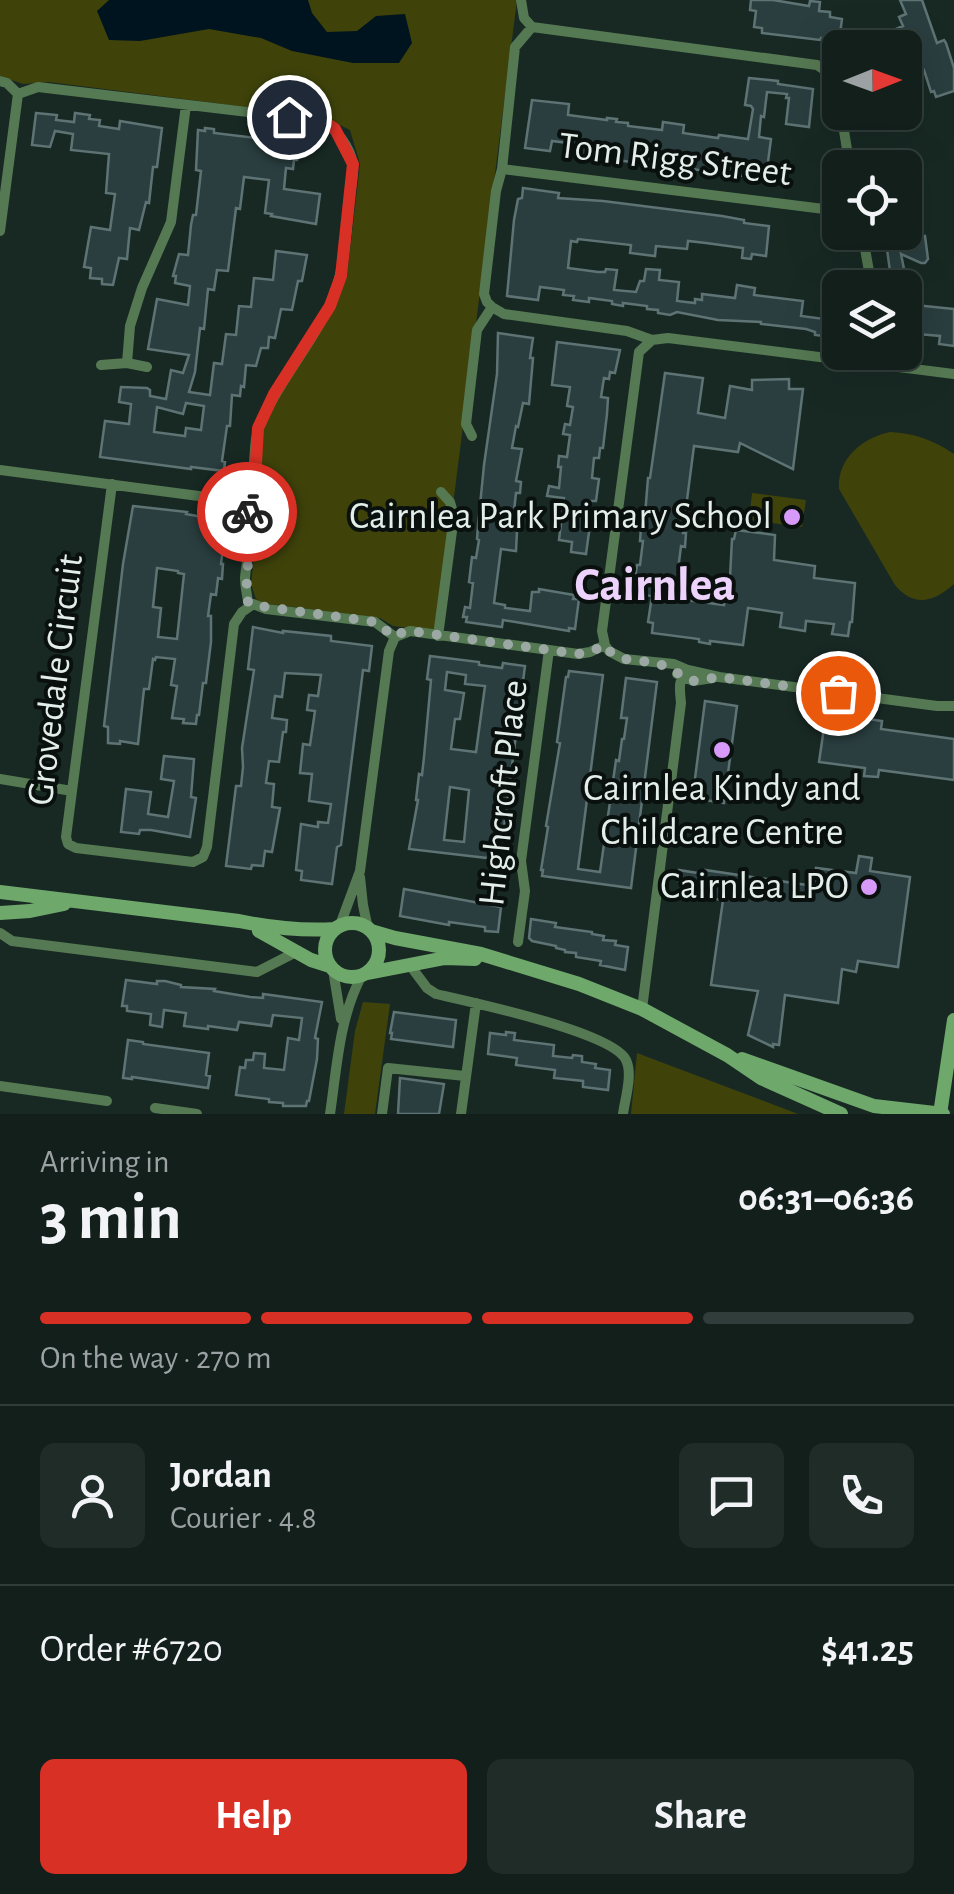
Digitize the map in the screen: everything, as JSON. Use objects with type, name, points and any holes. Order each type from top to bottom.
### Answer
[{"type":"street","points":[[521,0],[524,18],[532,27],[817,64],[822,68]]},
{"type":"street","points":[[532,27],[515,47],[484,294],[487,302],[504,314],[626,331],[652,340],[668,338],[822,353]]},
{"type":"street","points":[[0,82],[7,83],[18,94]]},
{"type":"street","points":[[18,94],[38,87],[323,121],[341,138],[353,164],[341,276],[330,306],[274,394],[258,428],[256,463],[249,487],[237,502]]},
{"type":"street","points":[[0,231],[18,94]]},
{"type":"street","points":[[127,363],[130,326],[171,222],[186,104]]},
{"type":"street","name":"Tom Rigg Street","points":[[502,169],[822,209]]},
{"type":"street","points":[[472,436],[466,424],[477,330],[492,307]]},
{"type":"street","points":[[652,340],[640,352],[602,631],[609,651],[624,659],[658,663],[686,676],[954,708]]},
{"type":"street","points":[[101,365],[127,363],[147,367]]},
{"type":"street","points":[[922,367],[954,374]]},
{"type":"street","points":[[0,470],[237,502],[247,511],[252,528],[245,582],[248,602],[375,622],[395,637]]},
{"type":"street","name":"Grovedale Circuit","points":[[112,484],[68,844],[193,862],[204,858],[234,624],[252,605]]},
{"type":"street","points":[[438,636],[454,516],[450,502],[440,492]]},
{"type":"street","points":[[330,1114],[342,1030],[353,992],[378,954],[363,905],[360,871],[389,651],[395,637],[410,631],[578,654],[605,645]]},
{"type":"street","name":"Highcroft Place","points":[[518,942],[525,891],[522,861],[549,650]]},
{"type":"street","points":[[642,1009],[686,676]]},
{"type":"street","points":[[0,779],[72,790]]},
{"type":"street","points":[[342,1030],[338,993],[324,951],[360,871]]},
{"type":"street","points":[[0,892],[298,931],[354,923],[395,938],[456,948],[579,984],[642,1009],[761,1078],[841,1114]]},
{"type":"street","points":[[0,913],[30,912],[74,902]]},
{"type":"street","points":[[239,921],[346,977],[445,958],[505,961]]},
{"type":"street","points":[[0,933],[12,940],[257,972],[296,952]]},
{"type":"street","points":[[409,964],[426,988],[436,994],[556,1023],[615,1049],[628,1064],[624,1114]]},
{"type":"street","points":[[460,1114],[476,1003]]},
{"type":"street","points":[[727,1055],[874,1106],[941,1114],[954,1020]]},
{"type":"street","points":[[382,1114],[388,1068],[465,1076]]},
{"type":"street","points":[[0,1086],[107,1101]]},
{"type":"street","points":[[155,1108],[197,1114]]},
{"type":"green space","points":[[0,0],[517,0],[437,631],[393,626],[380,618],[261,603],[251,584],[257,530],[248,503],[260,462],[262,430],[333,308],[347,276],[360,164],[350,130],[324,117],[49,82],[23,84],[0,76]]},
{"type":"green space","points":[[890,432],[924,438],[954,454],[954,584],[924,600],[909,597],[895,585],[839,489],[842,468],[853,452],[870,439]]},
{"type":"green space","points":[[752,493],[806,500],[802,527],[749,520]]},
{"type":"green space","points":[[363,1002],[390,1004],[375,1114],[344,1114],[355,1031]]},
{"type":"green space","points":[[637,1053],[798,1114],[631,1114]]},
{"type":"water","points":[[109,0],[308,0],[312,13],[327,32],[357,31],[376,16],[405,14],[412,43],[399,63],[353,63],[292,51],[261,38],[209,29],[140,41],[109,40],[97,11]]},
{"type":"building","points":[[751,0],[809,6],[810,1],[820,2],[819,11],[842,19],[841,30],[822,30],[820,40],[762,33],[762,28],[754,27],[756,11],[750,10]]},
{"type":"building","points":[[900,0],[922,0],[937,43],[946,43],[954,68],[954,91],[936,97],[931,92],[922,70],[922,30],[896,29],[903,26],[899,17],[906,14]]},
{"type":"building","points":[[749,78],[813,89],[809,127],[786,124],[787,94],[767,92],[759,137],[771,139],[769,175],[760,174],[759,178],[684,168],[685,165],[667,163],[666,167],[575,154],[576,144],[552,141],[550,151],[525,148],[532,100],[569,104],[568,115],[617,119],[616,122],[628,126],[662,130],[663,122],[684,125],[683,133],[748,139],[753,109],[745,105]]},
{"type":"building","points":[[36,113],[74,122],[75,113],[90,115],[89,119],[100,120],[99,126],[119,129],[120,121],[162,128],[149,203],[146,202],[139,230],[130,228],[127,259],[119,258],[113,285],[90,278],[91,268],[84,267],[91,227],[110,230],[115,194],[106,193],[109,154],[71,150],[73,134],[55,131],[50,147],[32,145]]},
{"type":"building","points":[[214,129],[214,133],[290,142],[290,147],[298,148],[297,160],[293,169],[286,168],[284,189],[320,194],[316,224],[271,216],[265,213],[269,180],[244,177],[228,271],[217,270],[214,290],[208,289],[204,329],[200,328],[189,392],[210,395],[214,363],[222,364],[226,334],[236,335],[239,306],[251,307],[254,278],[273,280],[276,251],[307,255],[302,281],[298,281],[292,310],[281,309],[275,338],[269,337],[268,348],[261,348],[256,366],[246,365],[240,396],[232,395],[222,461],[224,471],[100,457],[105,421],[129,424],[131,404],[119,402],[121,387],[147,388],[150,396],[166,399],[171,370],[183,373],[189,355],[148,349],[157,299],[188,305],[190,286],[175,283],[173,276],[179,254],[188,255],[201,171],[196,170],[198,130]],"holes":[[[186,403],[204,406],[201,430],[186,428],[185,436],[154,432],[157,407],[183,414]]]},
{"type":"building","points":[[523,188],[559,193],[558,198],[722,216],[769,226],[766,256],[752,254],[751,259],[742,258],[743,248],[688,241],[687,249],[656,246],[655,256],[630,253],[631,245],[578,239],[571,241],[568,268],[617,270],[614,290],[636,292],[646,269],[660,270],[659,280],[679,282],[677,301],[695,303],[695,299],[702,300],[702,294],[735,298],[737,285],[755,288],[754,295],[803,301],[801,316],[822,319],[822,336],[806,329],[761,322],[718,320],[677,312],[670,315],[647,306],[623,306],[589,298],[589,302],[573,300],[574,296],[563,295],[564,290],[540,287],[538,300],[507,296],[514,220],[518,199],[522,198]]},
{"type":"building","points":[[925,236],[928,259],[925,263],[901,254],[904,269],[890,270],[887,250],[922,250]]},
{"type":"building","points":[[922,306],[954,309],[954,346],[939,344],[940,336],[922,334]]},
{"type":"building","points":[[498,333],[533,338],[533,358],[529,404],[523,403],[512,448],[522,449],[516,481],[521,482],[520,493],[516,493],[514,511],[518,511],[516,551],[501,549],[494,603],[530,611],[532,592],[539,589],[574,595],[573,599],[579,599],[575,629],[569,631],[503,620],[502,627],[466,622],[467,617],[463,617],[465,607],[470,608],[472,557],[476,558],[479,540]]},
{"type":"building","points":[[557,342],[620,350],[615,373],[604,378],[601,397],[608,398],[607,414],[603,448],[599,458],[594,458],[592,478],[599,479],[596,501],[590,501],[586,554],[571,552],[572,542],[559,540],[564,498],[547,496],[549,486],[559,488],[559,456],[567,457],[570,435],[563,434],[565,424],[570,425],[573,407],[567,406],[570,387],[552,385]]},
{"type":"building","points":[[665,373],[703,378],[698,413],[725,418],[730,386],[752,390],[752,380],[789,379],[789,389],[803,389],[793,469],[740,443],[738,452],[694,446],[683,533],[685,547],[681,546],[678,570],[678,599],[724,605],[736,530],[775,535],[774,560],[815,566],[814,578],[855,583],[848,636],[832,634],[834,624],[806,621],[805,631],[780,627],[782,613],[748,608],[743,645],[710,644],[652,633],[653,623],[648,622],[652,596],[636,594],[635,578],[640,565],[641,527],[644,528]]},
{"type":"building","points":[[133,506],[225,520],[222,579],[218,578],[216,595],[211,594],[211,642],[196,724],[172,718],[177,686],[171,685],[175,659],[156,657],[149,689],[144,689],[138,744],[108,743],[108,727],[104,726]],"holes":[[[157,568],[184,574],[177,639],[158,637],[161,608],[153,607]]]},
{"type":"building","points":[[253,627],[331,636],[331,641],[372,646],[369,671],[363,670],[341,845],[337,847],[332,884],[301,880],[302,871],[296,870],[301,824],[318,827],[318,822],[328,823],[331,804],[309,801],[312,774],[300,773],[303,744],[310,745],[315,711],[307,710],[309,695],[318,696],[321,675],[285,673],[282,697],[275,696],[272,718],[287,720],[279,762],[269,761],[266,783],[274,784],[272,807],[280,808],[272,852],[265,851],[263,866],[226,866],[236,786],[241,786],[242,748],[254,670],[248,669]]},
{"type":"building","points":[[430,656],[502,668],[503,663],[525,666],[501,850],[496,859],[409,849],[424,757],[431,680],[427,679]],"holes":[[[447,672],[466,675],[465,684],[485,686],[476,752],[451,749],[464,693],[445,690]],[[450,787],[469,790],[464,842],[444,840]]]},
{"type":"building","points":[[569,671],[603,675],[578,869],[600,872],[616,760],[619,761],[627,718],[621,718],[626,678],[657,682],[631,888],[542,876]]},
{"type":"building","points":[[705,701],[737,706],[724,803],[698,799],[699,795],[693,794]]},
{"type":"building","points":[[861,718],[882,721],[881,729],[954,739],[954,780],[879,770],[878,777],[864,776],[865,768],[819,762],[825,721],[860,726]]},
{"type":"building","points":[[164,756],[194,759],[191,797],[196,798],[190,837],[151,830],[140,830],[139,834],[121,832],[126,789],[151,792],[148,814],[168,817],[174,781],[161,779]]},
{"type":"building","points":[[859,856],[872,858],[870,871],[910,877],[898,967],[858,961],[856,972],[842,969],[838,1003],[785,995],[779,1045],[773,1047],[748,1035],[758,991],[711,985],[723,900],[701,897],[703,884],[678,881],[679,870],[704,874],[705,870],[814,886],[816,868],[856,873]]},
{"type":"building","points":[[404,889],[501,907],[498,932],[400,916]]},
{"type":"building","points":[[531,919],[592,932],[604,936],[603,940],[616,941],[615,945],[628,947],[625,970],[532,941]]},
{"type":"building","points":[[126,980],[157,984],[165,981],[250,997],[263,998],[263,994],[322,1002],[315,1038],[317,1059],[306,1106],[283,1106],[269,1099],[236,1095],[240,1067],[245,1068],[246,1060],[253,1060],[254,1053],[265,1054],[264,1068],[284,1070],[288,1038],[299,1040],[302,1018],[273,1015],[271,1026],[239,1022],[237,1030],[208,1029],[184,1026],[186,1013],[164,1010],[162,1027],[150,1025],[151,1014],[127,1011],[127,1006],[122,1006]]},
{"type":"building","points":[[394,1012],[456,1020],[453,1047],[391,1039]]},
{"type":"building","points":[[490,1033],[515,1033],[514,1040],[554,1045],[553,1056],[582,1056],[582,1062],[610,1070],[608,1090],[583,1087],[583,1081],[554,1078],[555,1070],[516,1065],[517,1058],[488,1054]]},
{"type":"building","points":[[128,1040],[209,1053],[208,1088],[123,1078]]},
{"type":"building","points":[[400,1078],[444,1084],[439,1114],[398,1114]]},
{"type":"way so far","points":[[247,512],[252,528],[245,582],[252,605],[375,622],[395,637],[410,631],[578,654],[605,645],[624,659],[658,663],[693,681],[719,677],[838,693]]},
{"type":"place","name":"Cairnlea Park Primary School","points":[[792,517]]},
{"type":"place","name":"Cairnlea Kindy and Childcare Centre","points":[[722,750]]},
{"type":"place","name":"Cairnlea LPO","points":[[869,887]]},
{"type":"district","name":"Cairnlea","points":[[655,586]]},
{"type":"route","points":[[247,512],[237,502],[249,487],[256,463],[258,428],[274,394],[330,306],[341,276],[353,164],[335,129],[323,121],[289,117]]}]
